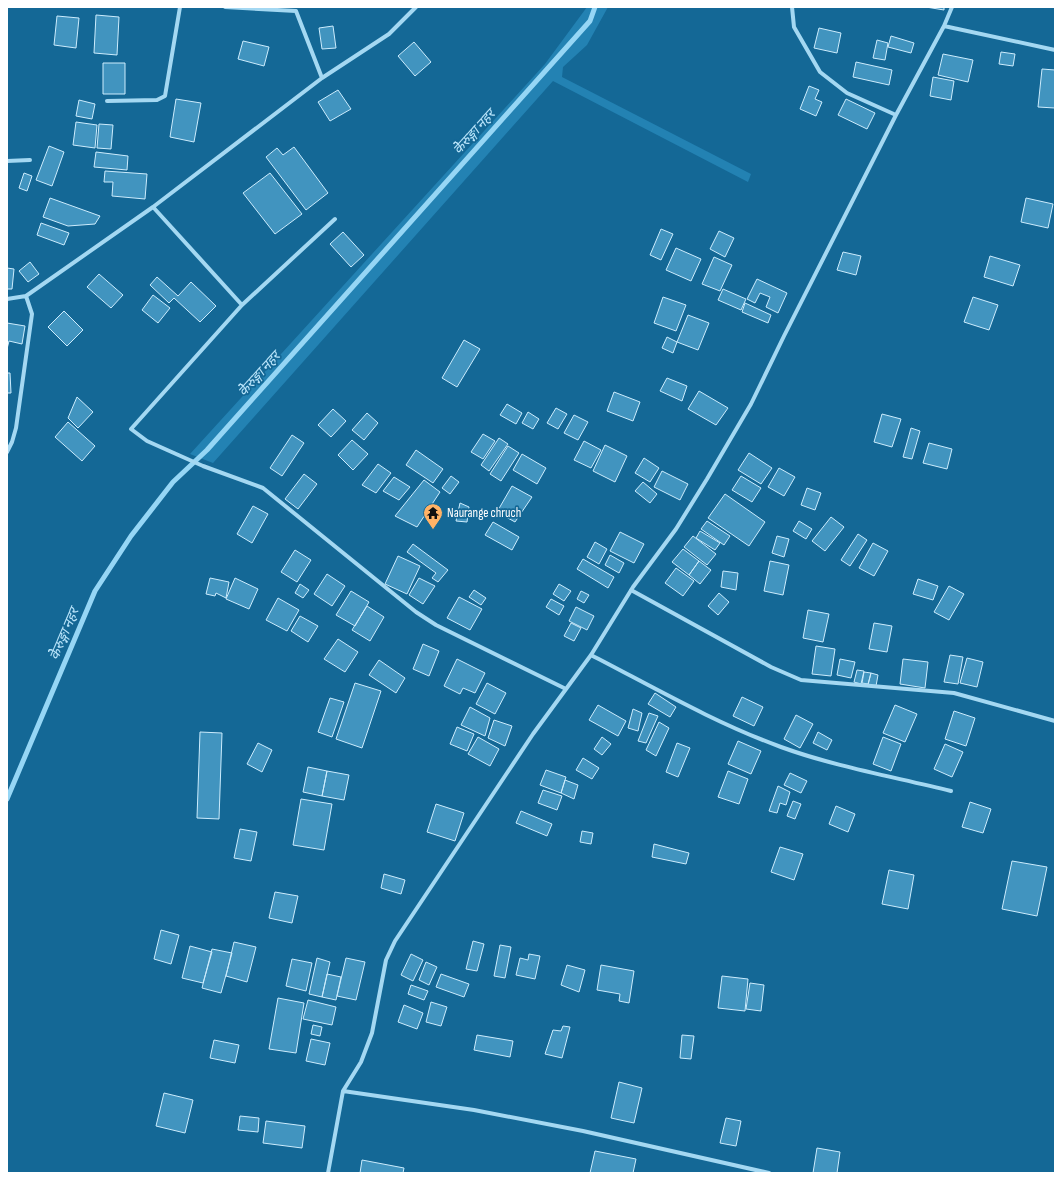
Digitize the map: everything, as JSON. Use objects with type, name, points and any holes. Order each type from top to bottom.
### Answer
[{"type":"street","points":[[107,101],[157,100],[165,96],[180,7]]},
{"type":"street","points":[[225,7],[296,11],[322,78]]},
{"type":"street","points":[[7,299],[26,296],[153,207],[322,78],[389,34],[416,7]]},
{"type":"street","points":[[792,7],[794,27],[820,72],[847,93],[896,115]]},
{"type":"street","points":[[328,1173],[343,1091],[361,1062],[372,1033],[386,960],[395,942],[533,734],[591,655],[631,590],[676,529],[751,404],[896,115],[944,26],[952,7]]},
{"type":"street","points":[[944,26],[1055,50]]},
{"type":"street","points":[[7,161],[30,160]]},
{"type":"street","points":[[153,207],[242,305]]},
{"type":"street","points":[[335,219],[242,305],[131,429],[147,440],[203,466],[263,488],[416,612],[436,625],[566,689]]},
{"type":"street","points":[[7,452],[16,428],[32,314],[26,296]]},
{"type":"street","points":[[631,590],[771,667],[801,680],[954,693],[1055,721]]},
{"type":"street","points":[[591,655],[728,725],[783,748],[824,760],[951,791]]},
{"type":"street","points":[[343,1091],[474,1110],[583,1131],[769,1173]]},
{"type":"shaded area","points":[[587,7],[608,7],[587,45],[563,67],[562,77],[751,174],[748,182],[553,81],[213,463],[190,454],[545,64]]},
{"type":"building","points":[[926,7],[944,7],[944,10]]},
{"type":"building","points":[[96,15],[119,17],[117,55],[94,53]]},
{"type":"building","points":[[57,16],[79,18],[76,48],[54,45]]},
{"type":"building","points":[[333,26],[336,48],[322,49],[319,28]]},
{"type":"building","points":[[819,28],[841,33],[837,53],[814,48]]},
{"type":"building","points":[[891,36],[914,43],[911,53],[888,47]]},
{"type":"building","points":[[877,40],[888,43],[885,60],[873,58]]},
{"type":"building","points":[[243,41],[269,47],[264,66],[238,59]]},
{"type":"building","points":[[414,42],[431,62],[415,76],[398,56]]},
{"type":"building","points":[[1001,52],[1015,54],[1013,66],[999,64]]},
{"type":"building","points":[[943,54],[973,60],[968,82],[938,75]]},
{"type":"building","points":[[856,62],[892,70],[889,85],[853,77]]},
{"type":"building","points":[[103,63],[125,63],[125,94],[103,94]]},
{"type":"building","points":[[1042,69],[1055,70],[1055,108],[1038,107]]},
{"type":"building","points":[[933,77],[954,81],[951,100],[930,96]]},
{"type":"building","points":[[809,86],[819,90],[815,99],[822,102],[816,116],[800,109]]},
{"type":"building","points":[[338,90],[351,109],[330,121],[318,102]]},
{"type":"building","points":[[176,99],[201,103],[194,142],[170,137]]},
{"type":"building","points":[[846,99],[875,113],[867,129],[838,115]]},
{"type":"building","points":[[79,100],[95,104],[92,119],[76,116]]},
{"type":"building","points":[[76,122],[97,125],[95,148],[73,145]]},
{"type":"building","points":[[99,124],[113,125],[111,149],[97,148]]},
{"type":"building","points":[[49,146],[64,152],[52,186],[36,180]]},
{"type":"building","points":[[294,147],[328,193],[306,210],[266,157],[277,148],[283,155]]},
{"type":"building","points":[[96,152],[128,156],[127,170],[94,167]]},
{"type":"building","points":[[105,171],[147,174],[145,199],[112,196],[113,182],[104,182]]},
{"type":"building","points":[[24,173],[32,176],[27,191],[19,188]]},
{"type":"building","points":[[270,173],[302,214],[275,234],[243,193]]},
{"type":"building","points":[[50,198],[100,216],[95,224],[68,226],[43,217]]},
{"type":"building","points":[[1026,198],[1053,204],[1048,228],[1021,222]]},
{"type":"building","points":[[41,223],[69,233],[64,245],[37,235]]},
{"type":"building","points":[[661,229],[673,234],[661,260],[650,255]]},
{"type":"building","points":[[719,231],[734,238],[725,257],[710,249]]},
{"type":"building","points":[[343,232],[364,255],[351,267],[330,244]]},
{"type":"building","points":[[676,248],[701,259],[691,281],[666,270]]},
{"type":"building","points":[[843,252],[861,256],[856,275],[837,270]]},
{"type":"building","points":[[990,256],[1020,265],[1013,286],[984,277]]},
{"type":"building","points":[[714,257],[732,265],[720,291],[702,284]]},
{"type":"building","points":[[30,262],[39,274],[28,282],[19,271]]},
{"type":"building","points":[[7,268],[14,269],[12,289],[7,289]]},
{"type":"building","points":[[99,274],[123,295],[111,308],[87,287]]},
{"type":"building","points":[[157,277],[178,296],[191,282],[216,306],[200,322],[174,298],[169,303],[150,285]]},
{"type":"building","points":[[757,279],[787,293],[778,313],[766,307],[770,297],[760,293],[755,303],[747,299]]},
{"type":"building","points":[[723,289],[746,299],[741,310],[718,300]]},
{"type":"building","points":[[153,295],[170,308],[158,323],[142,310]]},
{"type":"building","points":[[663,297],[686,305],[676,331],[654,323]]},
{"type":"building","points":[[973,297],[998,305],[989,330],[964,322]]},
{"type":"building","points":[[745,303],[771,315],[768,323],[742,312]]},
{"type":"building","points":[[64,311],[83,330],[67,346],[48,327]]},
{"type":"building","points":[[688,315],[709,323],[698,350],[677,342]]},
{"type":"building","points":[[7,323],[25,326],[22,344],[9,341],[7,349]]},
{"type":"building","points":[[667,337],[677,342],[673,353],[662,348]]},
{"type":"building","points":[[464,340],[480,349],[457,387],[442,378]]},
{"type":"building","points":[[7,373],[10,373],[11,393],[7,393]]},
{"type":"building","points":[[667,378],[687,386],[682,401],[660,391]]},
{"type":"building","points":[[699,391],[728,408],[716,425],[688,409]]},
{"type":"building","points":[[614,392],[640,402],[633,421],[607,411]]},
{"type":"building","points":[[77,397],[93,412],[78,428],[68,418]]},
{"type":"building","points":[[507,404],[522,413],[516,424],[500,415]]},
{"type":"building","points":[[556,408],[567,414],[558,429],[547,423]]},
{"type":"building","points":[[333,409],[346,421],[331,437],[318,425]]},
{"type":"building","points":[[528,412],[539,419],[533,429],[522,423]]},
{"type":"building","points":[[367,413],[378,423],[364,440],[352,430]]},
{"type":"building","points":[[882,414],[901,419],[892,447],[874,442]]},
{"type":"building","points":[[574,415],[588,422],[578,440],[564,433]]},
{"type":"building","points":[[68,422],[95,446],[82,461],[55,437]]},
{"type":"building","points":[[911,428],[920,431],[912,459],[903,457]]},
{"type":"building","points":[[483,434],[495,441],[483,459],[471,452]]},
{"type":"building","points":[[292,435],[304,443],[282,476],[270,468]]},
{"type":"building","points":[[499,438],[508,444],[489,471],[481,465]]},
{"type":"building","points":[[352,440],[368,454],[353,470],[338,455]]},
{"type":"building","points":[[584,441],[601,450],[591,468],[574,460]]},
{"type":"building","points":[[929,443],[952,449],[947,469],[923,463]]},
{"type":"building","points":[[605,445],[627,456],[615,482],[593,471]]},
{"type":"building","points":[[508,446],[519,453],[501,481],[490,474]]},
{"type":"building","points":[[416,450],[443,469],[433,483],[406,465]]},
{"type":"building","points":[[749,453],[772,468],[761,484],[738,470]]},
{"type":"building","points":[[522,454],[546,468],[537,484],[513,470]]},
{"type":"building","points":[[644,458],[659,468],[650,482],[635,473]]},
{"type":"building","points":[[378,464],[391,473],[376,493],[362,485]]},
{"type":"building","points":[[779,468],[795,477],[784,496],[768,487]]},
{"type":"building","points":[[662,471],[688,484],[680,500],[654,487]]},
{"type":"building","points":[[304,474],[317,484],[298,509],[285,499]]},
{"type":"building","points":[[451,476],[459,482],[450,494],[442,488]]},
{"type":"building","points":[[741,476],[761,488],[752,502],[732,490]]},
{"type":"building","points":[[394,477],[410,487],[399,500],[383,491]]},
{"type":"building","points":[[424,480],[440,492],[417,527],[395,516]]},
{"type":"building","points":[[643,482],[657,494],[650,503],[635,491]]},
{"type":"building","points":[[512,486],[532,497],[515,522],[497,512]]},
{"type":"building","points":[[807,488],[821,493],[815,510],[801,505]]},
{"type":"building","points":[[725,494],[765,522],[749,546],[708,518]]},
{"type":"building","points":[[460,503],[469,507],[467,522],[456,521]]},
{"type":"building","points":[[253,506],[268,514],[252,543],[237,534]]},
{"type":"building","points":[[831,517],[844,527],[825,551],[812,541]]},
{"type":"building","points":[[707,521],[730,536],[724,545],[701,529]]},
{"type":"building","points":[[799,521],[812,529],[806,539],[793,531]]},
{"type":"building","points":[[493,522],[519,537],[512,550],[485,535]]},
{"type":"building","points":[[700,531],[720,543],[715,550],[696,538]]},
{"type":"building","points":[[620,532],[644,544],[634,563],[610,551]]},
{"type":"building","points":[[858,534],[867,540],[850,566],[841,560]]},
{"type":"building","points":[[693,536],[716,554],[707,565],[684,547]]},
{"type":"building","points":[[777,536],[789,539],[784,557],[772,553]]},
{"type":"building","points":[[595,542],[607,549],[599,564],[587,557]]},
{"type":"building","points":[[873,543],[888,551],[874,576],[859,568]]},
{"type":"building","points":[[413,544],[448,570],[438,582],[432,578],[436,573],[407,552]]},
{"type":"building","points":[[683,549],[699,561],[689,575],[672,562]]},
{"type":"building","points":[[295,550],[311,560],[297,582],[281,572]]},
{"type":"building","points":[[610,555],[624,563],[619,573],[605,565]]},
{"type":"building","points":[[398,556],[420,566],[407,594],[385,584]]},
{"type":"building","points":[[583,559],[614,577],[608,588],[577,569]]},
{"type":"building","points":[[699,561],[711,570],[700,584],[689,575]]},
{"type":"building","points":[[770,561],[789,565],[783,595],[764,591]]},
{"type":"building","points":[[676,568],[694,581],[683,596],[665,583]]},
{"type":"building","points":[[723,571],[738,573],[736,590],[721,587]]},
{"type":"building","points":[[327,574],[345,586],[332,606],[314,594]]},
{"type":"building","points":[[210,578],[229,582],[226,598],[216,593],[215,596],[206,594]]},
{"type":"building","points":[[235,578],[258,589],[249,609],[226,599]]},
{"type":"building","points":[[419,578],[435,586],[423,604],[409,595]]},
{"type":"building","points":[[918,579],[938,586],[933,600],[913,594]]},
{"type":"building","points":[[300,584],[309,590],[303,598],[295,593]]},
{"type":"building","points":[[559,584],[571,591],[564,601],[553,594]]},
{"type":"building","points":[[949,586],[964,594],[949,620],[934,612]]},
{"type":"building","points":[[474,590],[486,598],[481,605],[469,597]]},
{"type":"building","points":[[351,591],[369,602],[355,626],[336,615]]},
{"type":"building","points":[[581,591],[589,595],[584,603],[577,599]]},
{"type":"building","points":[[719,593],[729,602],[718,615],[708,606]]},
{"type":"building","points":[[459,597],[482,609],[470,630],[447,618]]},
{"type":"building","points":[[278,598],[299,610],[287,631],[266,620]]},
{"type":"building","points":[[551,599],[564,606],[559,615],[546,607]]},
{"type":"building","points":[[367,606],[384,617],[370,641],[352,630]]},
{"type":"building","points":[[576,607],[594,616],[587,630],[569,621]]},
{"type":"building","points":[[808,610],[829,614],[823,642],[803,638]]},
{"type":"building","points":[[300,616],[318,626],[308,642],[291,631]]},
{"type":"building","points":[[571,623],[581,628],[574,641],[564,636]]},
{"type":"building","points":[[874,623],[892,626],[887,652],[869,649]]},
{"type":"building","points":[[338,639],[358,652],[345,672],[324,659]]},
{"type":"building","points":[[423,644],[439,651],[429,676],[413,669]]},
{"type":"building","points":[[816,646],[835,649],[831,676],[812,674]]},
{"type":"building","points":[[950,655],[963,657],[958,684],[944,682]]},
{"type":"building","points":[[967,658],[983,662],[977,687],[960,683]]},
{"type":"building","points":[[457,659],[485,673],[475,693],[463,688],[460,694],[444,686]]},
{"type":"building","points":[[840,659],[855,662],[851,678],[837,675]]},
{"type":"building","points":[[903,659],[928,662],[925,688],[900,684]]},
{"type":"building","points":[[379,660],[405,678],[396,693],[369,675]]},
{"type":"building","points":[[857,670],[864,671],[861,684],[854,682]]},
{"type":"building","points":[[864,672],[871,673],[868,684],[862,683]]},
{"type":"building","points":[[871,673],[878,675],[876,686],[868,685]]},
{"type":"building","points":[[355,683],[381,691],[362,748],[336,739]]},
{"type":"building","points":[[487,683],[506,693],[495,714],[476,704]]},
{"type":"building","points":[[655,693],[676,707],[670,717],[648,704]]},
{"type":"building","points":[[742,697],[763,707],[754,726],[733,716]]},
{"type":"building","points":[[330,698],[344,702],[332,737],[318,732]]},
{"type":"building","points":[[598,705],[626,721],[618,736],[589,720]]},
{"type":"building","points":[[895,705],[917,714],[905,742],[883,733]]},
{"type":"building","points":[[470,707],[490,718],[485,736],[461,725]]},
{"type":"building","points":[[633,709],[642,713],[638,731],[628,728]]},
{"type":"building","points":[[954,711],[975,718],[966,746],[945,739]]},
{"type":"building","points":[[649,713],[658,716],[646,743],[638,741]]},
{"type":"building","points":[[796,715],[813,724],[800,748],[784,739]]},
{"type":"building","points":[[494,720],[512,726],[505,746],[488,738]]},
{"type":"building","points":[[659,722],[669,728],[656,756],[646,750]]},
{"type":"building","points":[[457,727],[474,734],[467,751],[450,744]]},
{"type":"building","points":[[200,732],[222,733],[219,819],[197,818]]},
{"type":"building","points":[[818,732],[832,740],[827,750],[813,743]]},
{"type":"building","points":[[478,737],[499,749],[490,766],[468,754]]},
{"type":"building","points":[[602,737],[611,744],[602,755],[594,749]]},
{"type":"building","points":[[883,737],[901,744],[891,771],[873,764]]},
{"type":"building","points":[[738,741],[761,751],[751,774],[728,764]]},
{"type":"building","points":[[258,743],[272,750],[262,772],[247,764]]},
{"type":"building","points":[[677,743],[690,748],[678,777],[666,772]]},
{"type":"building","points":[[945,744],[963,752],[952,777],[934,769]]},
{"type":"building","points":[[583,758],[599,768],[592,779],[576,770]]},
{"type":"building","points":[[308,767],[327,771],[322,796],[303,792]]},
{"type":"building","points":[[546,770],[566,777],[561,793],[540,785]]},
{"type":"building","points":[[327,771],[349,775],[344,800],[322,796]]},
{"type":"building","points":[[728,771],[748,779],[739,804],[718,797]]},
{"type":"building","points":[[790,773],[807,781],[801,793],[784,785]]},
{"type":"building","points":[[565,780],[578,785],[574,799],[561,793]]},
{"type":"building","points":[[778,786],[790,792],[786,805],[780,803],[777,813],[769,811]]},
{"type":"building","points":[[543,790],[562,796],[557,810],[538,803]]},
{"type":"building","points":[[301,799],[332,804],[324,850],[293,845]]},
{"type":"building","points":[[793,801],[801,804],[795,819],[787,816]]},
{"type":"building","points":[[970,802],[991,809],[983,833],[962,827]]},
{"type":"building","points":[[436,804],[464,813],[455,841],[427,832]]},
{"type":"building","points":[[836,806],[855,814],[848,832],[829,824]]},
{"type":"building","points":[[521,811],[552,824],[547,836],[516,823]]},
{"type":"building","points":[[240,829],[257,832],[251,861],[234,858]]},
{"type":"building","points":[[582,831],[593,833],[591,844],[580,842]]},
{"type":"building","points":[[654,844],[689,853],[686,864],[652,857]]},
{"type":"building","points":[[780,847],[803,854],[794,880],[771,872]]},
{"type":"building","points":[[1012,861],[1047,867],[1037,916],[1002,909]]},
{"type":"building","points":[[889,870],[914,875],[908,909],[882,904]]},
{"type":"building","points":[[384,874],[405,880],[401,894],[381,888]]},
{"type":"building","points":[[275,892],[298,896],[292,923],[269,918]]},
{"type":"building","points":[[161,930],[179,935],[171,964],[154,959]]},
{"type":"building","points":[[473,941],[484,944],[477,971],[466,969]]},
{"type":"building","points":[[234,942],[256,947],[247,982],[226,976]]},
{"type":"building","points":[[500,945],[511,947],[505,978],[494,976]]},
{"type":"building","points":[[190,946],[212,952],[203,983],[182,978]]},
{"type":"building","points":[[212,949],[232,953],[221,993],[202,988]]},
{"type":"building","points":[[411,954],[423,960],[413,981],[401,975]]},
{"type":"building","points":[[529,954],[540,956],[535,979],[516,975],[520,958],[528,960]]},
{"type":"building","points":[[317,958],[330,962],[322,997],[309,994]]},
{"type":"building","points":[[346,958],[365,962],[356,1000],[337,996]]},
{"type":"building","points":[[292,959],[312,963],[306,991],[286,986]]},
{"type":"building","points":[[426,962],[437,967],[429,985],[419,980]]},
{"type":"building","points":[[567,965],[585,970],[579,992],[561,985]]},
{"type":"building","points":[[601,965],[634,971],[629,1003],[619,1001],[620,994],[597,990]]},
{"type":"building","points":[[327,974],[341,977],[336,1000],[322,997]]},
{"type":"building","points":[[441,974],[469,984],[464,997],[436,987]]},
{"type":"building","points":[[722,976],[748,979],[745,1011],[718,1008]]},
{"type":"building","points":[[750,983],[764,985],[761,1011],[746,1009]]},
{"type":"building","points":[[411,985],[428,991],[424,1000],[408,994]]},
{"type":"building","points":[[278,998],[304,1003],[296,1053],[269,1049]]},
{"type":"building","points":[[308,1000],[336,1007],[332,1025],[303,1019]]},
{"type":"building","points":[[431,1002],[447,1007],[441,1026],[426,1022]]},
{"type":"building","points":[[404,1005],[423,1013],[417,1029],[398,1022]]},
{"type":"building","points":[[313,1025],[322,1027],[320,1036],[311,1034]]},
{"type":"building","points":[[563,1026],[570,1027],[562,1058],[545,1054],[553,1030],[561,1031]]},
{"type":"building","points":[[477,1035],[513,1041],[510,1057],[474,1050]]},
{"type":"building","points":[[682,1035],[694,1036],[691,1059],[680,1058]]},
{"type":"building","points":[[311,1039],[330,1043],[325,1065],[306,1061]]},
{"type":"building","points":[[214,1040],[239,1045],[235,1063],[210,1058]]},
{"type":"building","points":[[619,1082],[642,1088],[634,1123],[611,1118]]},
{"type":"building","points":[[164,1093],[193,1100],[185,1133],[156,1126]]},
{"type":"building","points":[[240,1116],[259,1118],[258,1132],[238,1130]]},
{"type":"building","points":[[726,1118],[741,1121],[736,1146],[720,1143]]},
{"type":"building","points":[[266,1121],[305,1126],[302,1148],[263,1143]]},
{"type":"building","points":[[817,1148],[840,1152],[837,1173],[813,1173]]},
{"type":"building","points":[[595,1151],[636,1159],[633,1173],[590,1173]]},
{"type":"building","points":[[362,1160],[404,1168],[403,1173],[360,1173]]},
{"type":"waterway","name":"केेरुङ्गा नहर","points":[[7,799],[95,591],[131,536],[173,482],[207,450],[590,21],[595,7]]},
{"type":"place","name":"Naurange chruch","points":[[433,530]]}]
